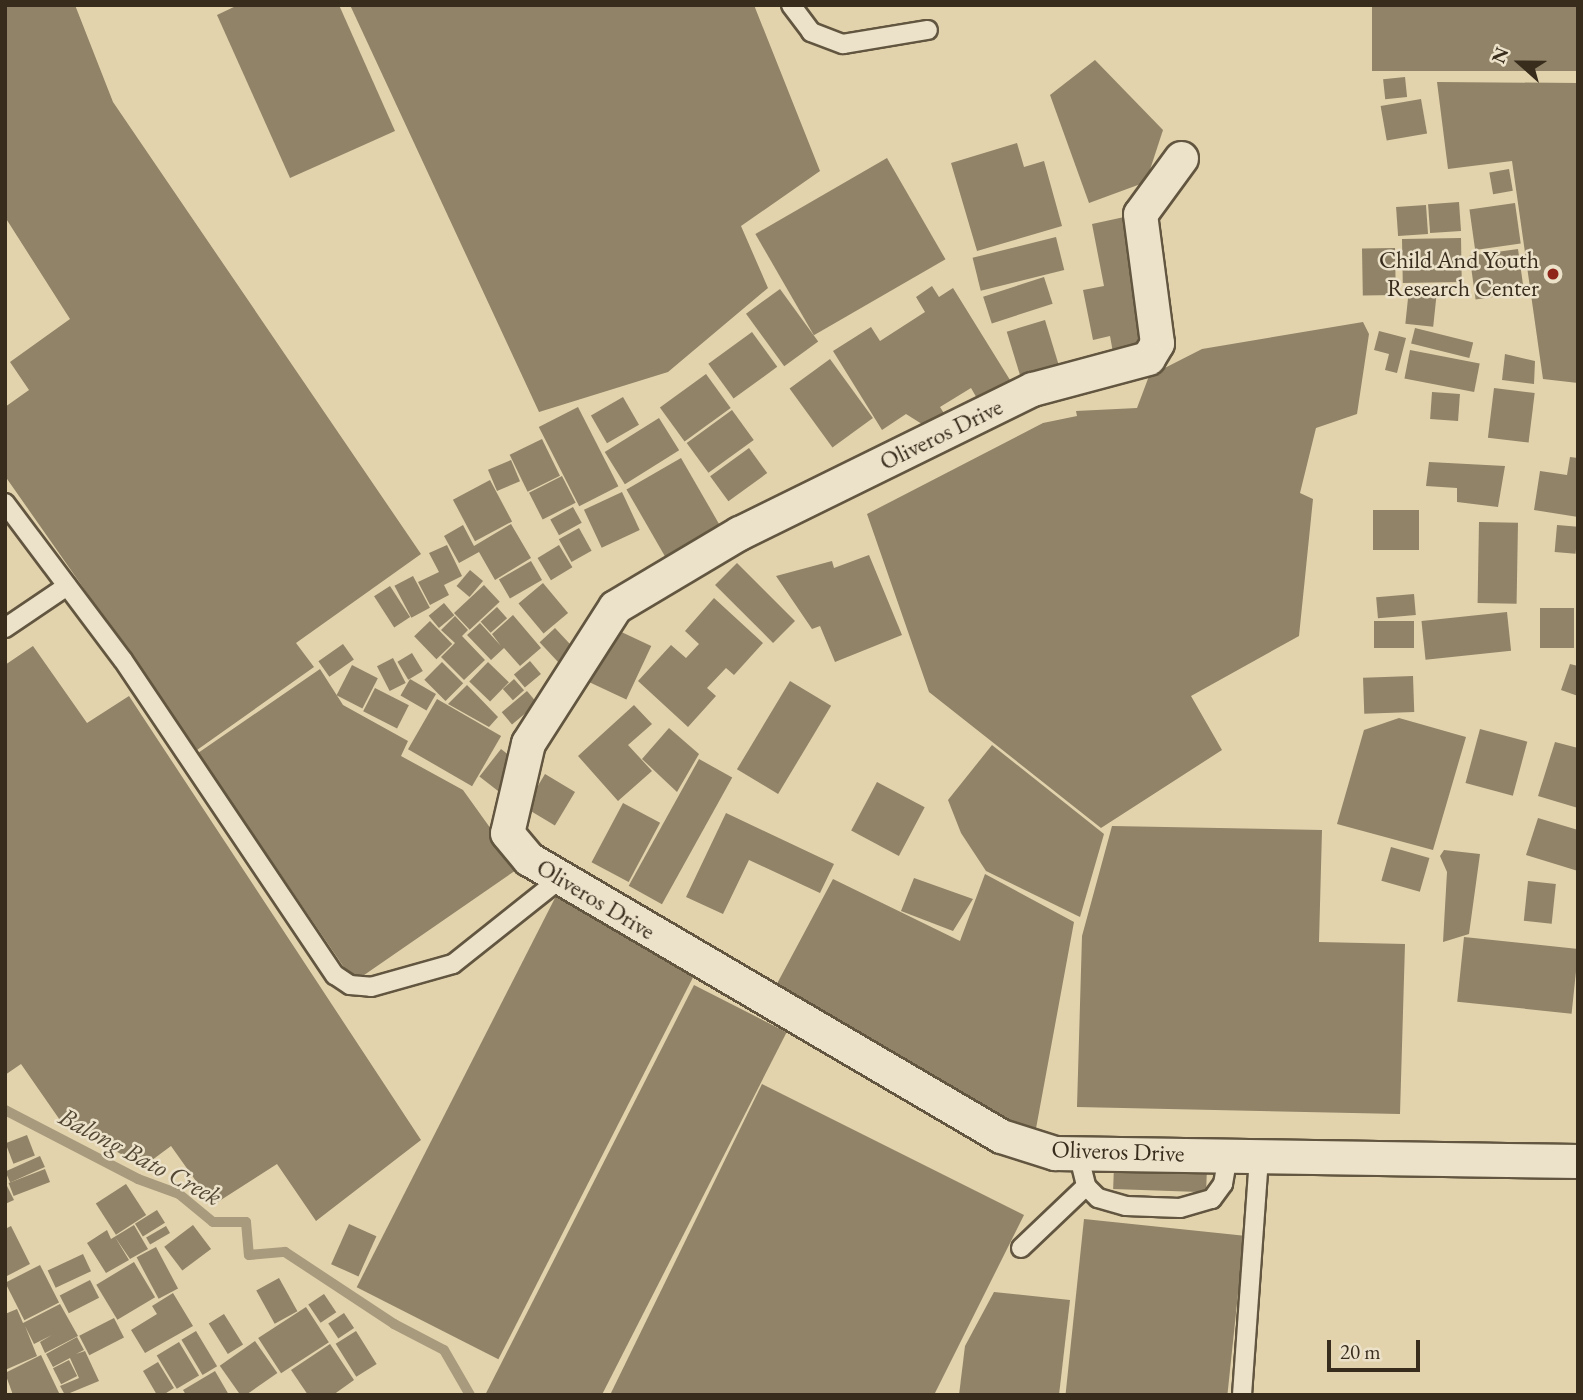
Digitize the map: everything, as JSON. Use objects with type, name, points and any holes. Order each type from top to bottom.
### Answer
[{"type":"street","name":"Oliveros Drive","points":[[1181,158],[1140,214],[1157,343],[1148,358],[1032,389],[739,533],[615,607],[528,743],[516,782],[507,833],[529,859],[1001,1136],[1055,1153],[1578,1161]]},
{"type":"lane","points":[[791,5],[811,32],[843,44],[928,30]]},
{"type":"lane","points":[[5,503],[123,660],[335,975],[350,985],[371,987],[453,964],[561,878]]},
{"type":"lane","points":[[5,628],[67,586]]},
{"type":"lane","points":[[1078,1153],[1086,1186],[1098,1198],[1126,1206],[1181,1208],[1212,1199],[1244,1155]]},
{"type":"lane","points":[[1242,1395],[1244,1155]]},
{"type":"lane","points":[[1021,1248],[1086,1186]]},
{"type":"building","points":[[5,5],[75,5],[113,102],[421,554],[296,643],[314,667],[197,750],[5,476],[5,407],[29,390],[10,362],[70,319],[5,217]]},
{"type":"building","points":[[238,5],[339,5],[395,131],[290,178],[217,15]]},
{"type":"building","points":[[350,5],[754,5],[820,171],[741,226],[768,288],[668,372],[539,412]]},
{"type":"building","points":[[1372,5],[1578,5],[1578,71],[1372,71]]},
{"type":"building","points":[[1095,60],[1163,130],[1146,182],[1089,203],[1050,95]]},
{"type":"building","points":[[1405,77],[1407,97],[1385,99],[1383,79]]},
{"type":"building","name":"Child And Youth Research Center","points":[[1437,82],[1578,83],[1578,383],[1543,379],[1512,161],[1448,169]]},
{"type":"building","points":[[1421,99],[1427,133],[1387,141],[1381,106]]},
{"type":"building","points":[[1017,143],[1024,167],[1044,161],[1062,226],[977,251],[951,163]]},
{"type":"building","points":[[887,158],[946,259],[814,335],[755,234]]},
{"type":"building","points":[[1509,169],[1513,191],[1493,194],[1489,172]]},
{"type":"building","points":[[1459,202],[1461,231],[1430,233],[1428,204]]},
{"type":"building","points":[[1515,203],[1521,244],[1475,250],[1469,209]]},
{"type":"building","points":[[1426,205],[1428,234],[1398,236],[1396,207]]},
{"type":"building","points":[[1129,216],[1154,340],[1114,358],[1110,336],[1093,340],[1083,290],[1104,286],[1092,224]]},
{"type":"building","points":[[1056,237],[1064,270],[981,291],[973,258]]},
{"type":"building","points":[[1461,238],[1462,282],[1403,283],[1402,239]]},
{"type":"building","points":[[1395,248],[1396,295],[1363,296],[1362,249]]},
{"type":"building","points":[[1518,249],[1524,293],[1476,299],[1469,256]]},
{"type":"building","points":[[1044,277],[1053,304],[992,323],[983,297]]},
{"type":"building","points":[[932,286],[939,297],[953,288],[1010,380],[978,400],[971,388],[940,407],[949,421],[933,431],[906,414],[882,430],[833,351],[871,327],[880,341],[925,312],[916,297]]},
{"type":"building","points":[[780,289],[818,342],[784,366],[746,314]]},
{"type":"building","points":[[1409,289],[1437,292],[1433,327],[1405,324]]},
{"type":"building","points":[[1045,320],[1061,372],[1023,383],[1007,332]]},
{"type":"building","points":[[1363,322],[1369,334],[1357,414],[1316,428],[1300,493],[1313,499],[1299,636],[1191,696],[1222,750],[1101,828],[929,692],[867,514],[1043,423],[1077,416],[1076,411],[1137,408],[1149,376],[1202,349]]},
{"type":"building","points":[[1415,328],[1473,343],[1469,358],[1411,344]]},
{"type":"building","points":[[1379,331],[1406,338],[1397,373],[1385,370],[1389,354],[1374,350]]},
{"type":"building","points":[[752,332],[777,367],[734,399],[708,364]]},
{"type":"building","points":[[1410,350],[1480,364],[1474,392],[1404,378]]},
{"type":"building","points":[[1505,354],[1535,361],[1534,384],[1502,380]]},
{"type":"building","points":[[830,359],[873,418],[832,447],[790,388]]},
{"type":"building","points":[[706,374],[731,408],[685,441],[660,408]]},
{"type":"building","points":[[1494,388],[1535,393],[1529,443],[1488,438]]},
{"type":"building","points":[[1432,392],[1460,394],[1458,421],[1430,419]]},
{"type":"building","points":[[623,397],[639,425],[607,443],[591,415]]},
{"type":"building","points":[[578,407],[618,486],[579,506],[539,427]]},
{"type":"building","points":[[732,410],[754,440],[708,473],[687,443]]},
{"type":"building","points":[[659,418],[679,450],[625,484],[605,452]]},
{"type":"building","points":[[542,439],[560,476],[528,492],[510,455]]},
{"type":"building","points":[[749,448],[767,473],[728,501],[710,476]]},
{"type":"building","points":[[1570,457],[1578,458],[1578,517],[1534,510],[1540,471],[1567,475]]},
{"type":"building","points":[[681,458],[722,530],[668,561],[626,489]]},
{"type":"building","points":[[511,460],[520,481],[497,491],[488,470]]},
{"type":"building","points":[[1429,462],[1505,466],[1498,507],[1457,502],[1457,488],[1426,486]]},
{"type":"building","points":[[562,476],[576,503],[543,520],[529,493]]},
{"type":"building","points":[[490,480],[512,521],[475,541],[453,500]]},
{"type":"building","points":[[622,492],[640,530],[602,548],[584,510]]},
{"type":"building","points":[[573,507],[582,523],[559,535],[550,520]]},
{"type":"building","points":[[1373,510],[1419,510],[1419,550],[1373,550]]},
{"type":"building","points":[[1479,522],[1518,523],[1517,604],[1478,603]]},
{"type":"building","points":[[511,524],[531,558],[495,580],[479,552],[459,563],[444,536],[463,525],[474,546]]},
{"type":"building","points":[[1557,525],[1578,527],[1576,554],[1555,552]]},
{"type":"building","points":[[579,528],[592,551],[571,562],[559,539]]},
{"type":"building","points":[[447,545],[462,576],[444,585],[449,595],[430,605],[418,582],[439,572],[429,553]]},
{"type":"building","points":[[559,545],[572,567],[551,580],[538,558]]},
{"type":"building","points":[[869,555],[902,635],[835,662],[820,626],[812,629],[776,576],[832,561],[834,568]]},
{"type":"building","points":[[531,561],[542,580],[510,599],[499,580]]},
{"type":"building","points":[[737,563],[795,621],[773,643],[715,585]]},
{"type":"building","points":[[470,570],[483,581],[470,597],[457,586]]},
{"type":"building","points":[[413,576],[430,608],[411,618],[394,586]]},
{"type":"building","points":[[543,583],[568,613],[544,633],[518,604]]},
{"type":"building","points":[[484,585],[500,602],[470,630],[454,613]]},
{"type":"building","points":[[390,586],[410,617],[394,627],[374,596]]},
{"type":"building","points":[[1414,594],[1416,615],[1378,618],[1376,597]]},
{"type":"building","points":[[714,598],[763,643],[734,675],[726,668],[707,688],[716,696],[688,727],[638,681],[671,645],[686,658],[699,644],[685,631]]},
{"type":"building","points":[[444,603],[454,615],[439,628],[429,616]]},
{"type":"building","points":[[497,607],[507,618],[491,633],[481,622]]},
{"type":"building","points":[[1540,608],[1574,608],[1574,648],[1540,648]]},
{"type":"building","points":[[1507,612],[1511,651],[1426,660],[1421,621]]},
{"type":"building","points":[[513,615],[541,648],[520,666],[504,648],[491,660],[467,635],[480,623],[501,646],[492,634]]},
{"type":"building","points":[[455,616],[468,630],[462,636],[485,660],[464,680],[441,657],[455,643],[441,630]]},
{"type":"building","points":[[430,621],[452,644],[436,659],[414,636]]},
{"type":"building","points":[[1374,621],[1414,621],[1414,648],[1374,648]]},
{"type":"building","points":[[555,628],[582,657],[567,672],[540,642]]},
{"type":"building","points":[[615,629],[651,646],[626,699],[590,682]]},
{"type":"building","points":[[343,644],[354,660],[329,677],[318,661]]},
{"type":"building","points":[[33,646],[87,723],[129,696],[421,1140],[316,1221],[277,1164],[213,1205],[171,1146],[144,1166],[62,1123],[21,1064],[5,1075],[5,665]]},
{"type":"building","points":[[412,653],[423,671],[408,680],[397,662]]},
{"type":"building","points":[[393,658],[406,683],[390,691],[377,666]]},
{"type":"building","points":[[530,661],[541,674],[525,688],[514,674]]},
{"type":"building","points":[[442,662],[463,683],[446,701],[424,680]]},
{"type":"building","points":[[488,662],[509,682],[490,702],[469,681]]},
{"type":"building","points":[[1570,664],[1578,666],[1578,696],[1561,690]]},
{"type":"building","points":[[352,665],[378,678],[362,708],[337,695]]},
{"type":"building","points":[[320,669],[343,705],[408,741],[401,756],[463,790],[519,868],[354,982],[198,753]]},
{"type":"building","points":[[1413,676],[1414,712],[1364,714],[1363,678]]},
{"type":"building","points":[[410,679],[436,694],[426,710],[400,695]]},
{"type":"building","points":[[514,679],[524,690],[513,700],[503,689]]},
{"type":"building","points":[[790,681],[831,706],[778,794],[737,769]]},
{"type":"building","points":[[467,685],[498,717],[489,727],[448,704]]},
{"type":"building","points":[[375,688],[409,705],[397,728],[363,711]]},
{"type":"building","points":[[527,691],[537,703],[512,724],[502,712]]},
{"type":"building","points":[[437,699],[501,736],[472,786],[408,749]]},
{"type":"building","points":[[634,705],[652,724],[628,745],[652,771],[618,801],[578,756]]},
{"type":"building","points":[[1399,718],[1466,737],[1433,850],[1337,824],[1364,730]]},
{"type":"building","points":[[669,728],[699,754],[677,792],[642,759]]},
{"type":"building","points":[[1480,729],[1527,742],[1513,796],[1466,783]]},
{"type":"building","points":[[1555,742],[1578,748],[1578,808],[1538,796]]},
{"type":"building","points":[[992,745],[1104,834],[1080,917],[986,871],[961,833],[948,800]]},
{"type":"building","points":[[501,749],[520,764],[498,791],[479,777]]},
{"type":"building","points":[[699,759],[732,777],[662,904],[629,886]]},
{"type":"building","points":[[545,774],[575,792],[555,825],[525,807]]},
{"type":"building","points":[[877,782],[925,807],[899,856],[851,831]]},
{"type":"building","points":[[623,803],[660,823],[629,882],[592,862]]},
{"type":"building","points":[[726,813],[834,864],[820,893],[749,860],[723,914],[686,897]]},
{"type":"building","points":[[1538,818],[1578,830],[1578,871],[1526,855]]},
{"type":"building","points":[[1112,826],[1322,830],[1319,942],[1405,944],[1400,1114],[1077,1107],[1082,936]]},
{"type":"building","points":[[1391,847],[1429,858],[1420,892],[1381,881]]},
{"type":"building","points":[[1444,850],[1480,854],[1469,934],[1443,942],[1447,872],[1440,856]]},
{"type":"building","points":[[985,874],[1074,922],[1035,1134],[772,993],[833,879],[960,941]]},
{"type":"building","points":[[914,878],[973,899],[953,931],[901,911]]},
{"type":"building","points":[[1528,881],[1556,884],[1552,924],[1524,921]]},
{"type":"building","points":[[556,896],[698,968],[498,1359],[357,1287]]},
{"type":"building","points":[[1464,937],[1578,949],[1572,1014],[1457,1002]]},
{"type":"building","points":[[694,985],[787,1032],[602,1395],[486,1394]]},
{"type":"building","points":[[762,1084],[1024,1215],[934,1395],[610,1395]]},
{"type":"building","points":[[27,1135],[35,1156],[13,1164],[6,1143]]},
{"type":"building","points":[[40,1156],[45,1167],[10,1182],[5,1171]]},
{"type":"building","points":[[1114,1165],[1207,1168],[1206,1192],[1113,1189]]},
{"type":"building","points":[[45,1169],[50,1182],[14,1196],[9,1183]]},
{"type":"building","points":[[5,1182],[14,1200],[5,1204]]},
{"type":"building","points":[[126,1184],[146,1215],[116,1235],[96,1204]]},
{"type":"building","points":[[157,1210],[165,1223],[143,1236],[135,1224]]},
{"type":"building","points":[[1084,1219],[1244,1236],[1227,1395],[1066,1395]]},
{"type":"building","points":[[349,1224],[376,1236],[359,1276],[331,1264]]},
{"type":"building","points":[[134,1225],[148,1249],[130,1259],[115,1237],[129,1260],[106,1273],[87,1243],[107,1230],[111,1239]]},
{"type":"building","points":[[193,1225],[211,1249],[182,1271],[164,1247]]},
{"type":"building","points":[[11,1226],[30,1264],[5,1277],[5,1229]]},
{"type":"building","points":[[166,1226],[170,1233],[150,1244],[146,1238]]},
{"type":"building","points":[[156,1247],[178,1288],[159,1299],[137,1257]]},
{"type":"building","points":[[83,1254],[91,1271],[56,1288],[48,1270]]},
{"type":"building","points":[[134,1262],[155,1297],[117,1320],[96,1285]]},
{"type":"building","points":[[40,1265],[59,1302],[24,1320],[5,1283]]},
{"type":"building","points":[[279,1278],[297,1311],[275,1324],[256,1291]]},
{"type":"building","points":[[90,1280],[99,1298],[69,1313],[60,1295]]},
{"type":"building","points":[[994,1292],[1070,1300],[1059,1395],[959,1395],[965,1346]]},
{"type":"building","points":[[173,1293],[193,1326],[145,1353],[131,1330],[157,1314],[152,1306]]},
{"type":"building","points":[[324,1294],[336,1312],[321,1323],[308,1305]]},
{"type":"building","points":[[60,1304],[78,1336],[45,1353],[40,1342],[52,1335],[34,1344],[25,1326],[37,1356],[5,1370],[5,1314],[17,1309],[23,1323]]},
{"type":"building","points":[[306,1307],[329,1342],[281,1373],[258,1338]]},
{"type":"building","points":[[344,1313],[354,1328],[338,1339],[328,1324]]},
{"type":"building","points":[[224,1314],[243,1345],[228,1354],[209,1324]]},
{"type":"building","points":[[114,1318],[124,1338],[89,1355],[79,1336]]},
{"type":"building","points":[[196,1331],[217,1366],[203,1375],[181,1340]]},
{"type":"building","points":[[356,1331],[377,1364],[356,1377],[336,1344]]},
{"type":"building","points":[[77,1337],[84,1350],[76,1354],[85,1351],[99,1381],[65,1395],[60,1386],[79,1378],[70,1358],[53,1367],[46,1354]]},
{"type":"building","points":[[255,1341],[277,1373],[246,1395],[240,1395],[220,1366]]},
{"type":"building","points":[[179,1342],[199,1375],[177,1389],[157,1355]]},
{"type":"building","points":[[330,1344],[354,1380],[333,1395],[308,1395],[291,1370]]},
{"type":"building","points":[[41,1355],[60,1395],[13,1395],[5,1373]]},
{"type":"building","points":[[69,1360],[77,1376],[61,1384],[53,1368]]},
{"type":"building","points":[[158,1362],[174,1388],[163,1395],[157,1395],[143,1371]]},
{"type":"building","points":[[215,1371],[229,1395],[186,1395],[183,1390]]},
{"type":"waterway","name":"Balong Bato Creek","points":[[5,1110],[138,1179],[179,1194],[213,1222],[246,1222],[249,1255],[285,1252],[394,1324],[444,1350],[470,1395]]},
{"type":"place","name":"Child And Youth Research Center","points":[[1553,274]]}]
